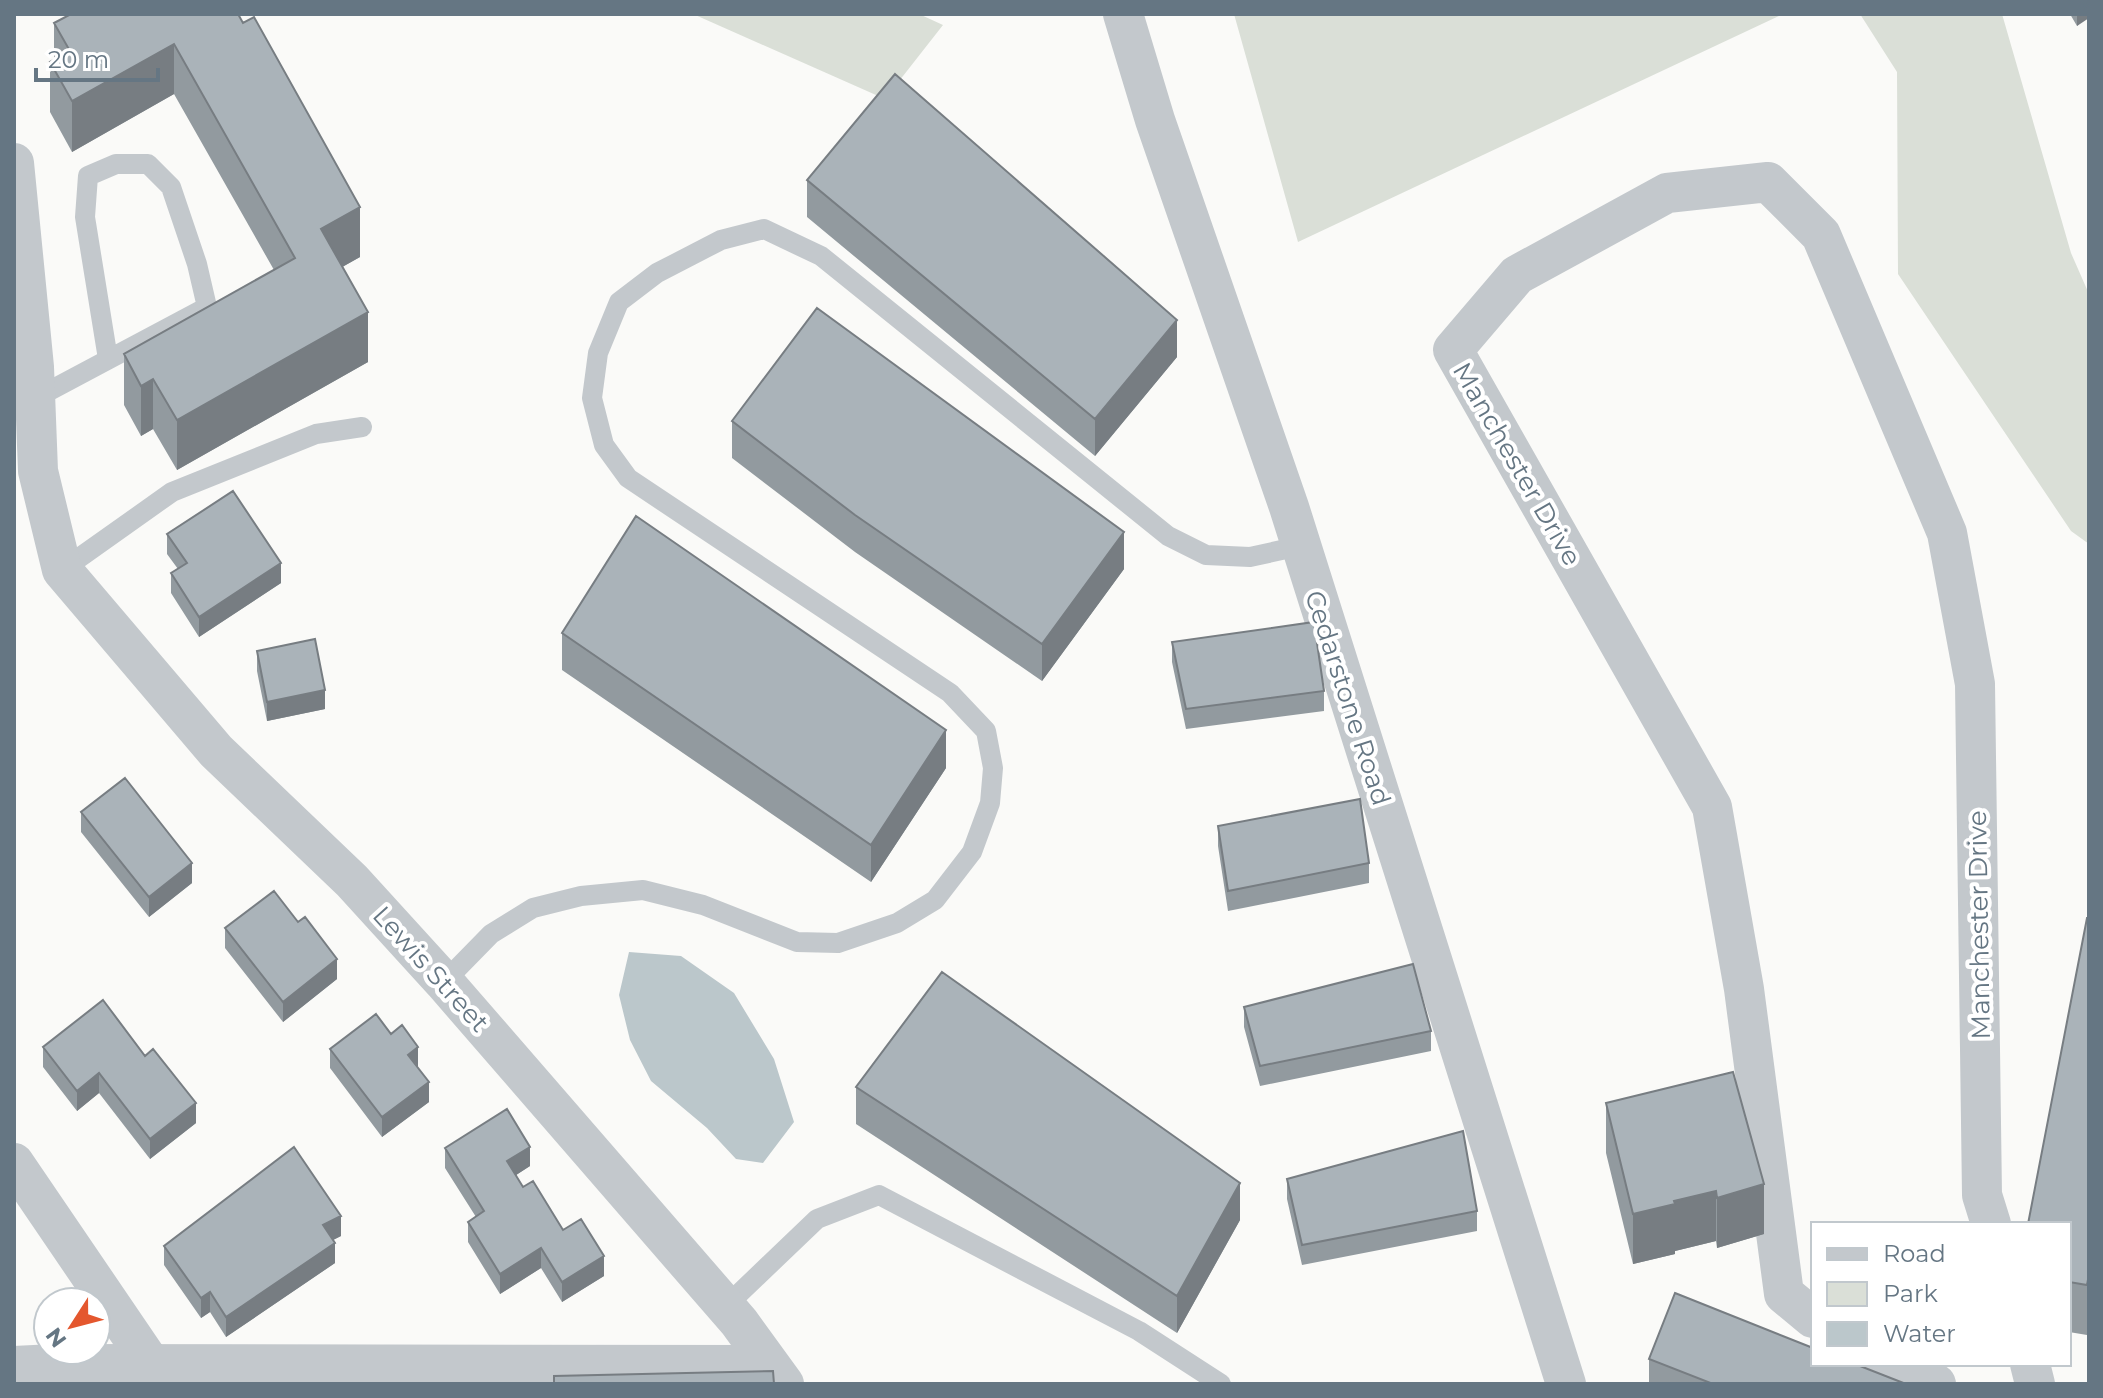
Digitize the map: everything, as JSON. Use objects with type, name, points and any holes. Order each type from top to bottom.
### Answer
[{"type":"street","name":"Cedarstone Road","points":[[1123,14],[1155,120],[1300,546],[1566,1384]]},
{"type":"street","points":[[14,163],[36,398],[38,471],[62,570]]},
{"type":"street","name":"Manchester Drive","points":[[1811,1316],[1784,1294],[1744,989],[1712,807],[1453,350],[1517,275],[1667,193],[1768,182],[1821,235],[1947,533],[1975,684],[1982,1195],[1990,1222]]},
{"type":"street","name":"Lewis Street","points":[[62,570],[216,751],[352,881],[444,982],[725,1307],[777,1375]]},
{"type":"street","points":[[14,1163],[158,1374]]},
{"type":"street","points":[[14,1366],[158,1374],[777,1375]]},
{"type":"street","points":[[1869,1366],[1878,1373],[1936,1384]]},
{"type":"lane","points":[[36,398],[207,307],[197,264],[171,187],[148,164],[116,164],[88,176],[85,217],[108,359]]},
{"type":"lane","points":[[444,982],[491,934],[533,908],[581,896],[643,890],[703,905],[797,942],[838,943],[897,923],[935,900],[972,852],[990,803],[993,768],[986,731],[950,693],[628,478],[604,445],[592,398],[598,353],[619,302],[657,273],[721,240],[764,229],[821,256],[1168,536],[1206,555],[1250,557],[1300,546]]},
{"type":"lane","points":[[62,570],[172,492],[316,434],[362,427]]},
{"type":"lane","points":[[725,1307],[817,1219],[879,1195],[1139,1331],[1221,1384]]},
{"type":"green space","points":[[693,14],[919,14],[943,25],[885,99]]},
{"type":"green space","points":[[1234,14],[1783,14],[1298,242]]},
{"type":"green space","points":[[1860,14],[2002,14],[2071,253],[2089,294],[2089,544],[2071,531],[1898,274],[1897,72]]},
{"type":"water","points":[[629,952],[681,956],[734,993],[774,1059],[794,1122],[763,1163],[736,1159],[707,1128],[651,1081],[630,1040],[619,995]]},
{"type":"building","points":[[71,14],[238,14],[243,23],[254,17],[360,207],[321,229],[368,312],[177,420],[153,379],[141,386],[124,354],[295,258],[174,44],[72,101],[50,62],[70,51],[54,23]]},
{"type":"building","points":[[895,74],[1177,320],[1095,419],[807,180]]},
{"type":"building","points":[[817,308],[1124,532],[1042,644],[855,515],[732,421]]},
{"type":"building","points":[[233,491],[281,563],[199,617],[171,573],[187,563],[167,534]]},
{"type":"building","points":[[636,516],[946,730],[871,845],[562,633]]},
{"type":"building","points":[[1314,622],[1324,691],[1186,709],[1172,642]]},
{"type":"building","points":[[315,639],[325,690],[267,702],[257,651]]},
{"type":"building","points":[[125,778],[192,863],[149,897],[81,812]]},
{"type":"building","points":[[1360,799],[1369,863],[1228,891],[1218,826]]},
{"type":"building","points":[[274,891],[298,922],[305,917],[337,959],[283,1002],[225,928]]},
{"type":"building","points":[[2089,918],[2087,1285],[2071,1282],[2071,1222],[2028,1222]]},
{"type":"building","points":[[1413,964],[1431,1031],[1260,1066],[1244,1007]]},
{"type":"building","points":[[942,972],[1240,1183],[1177,1296],[856,1087]]},
{"type":"building","points":[[103,1000],[145,1056],[153,1049],[196,1103],[150,1139],[99,1073],[77,1091],[43,1047]]},
{"type":"building","points":[[376,1014],[391,1034],[402,1025],[418,1047],[408,1055],[429,1082],[382,1117],[330,1049]]},
{"type":"building","points":[[1733,1072],[1764,1184],[1717,1198],[1716,1191],[1633,1214],[1606,1103]]},
{"type":"building","points":[[507,1109],[530,1147],[507,1161],[523,1187],[533,1181],[563,1230],[581,1219],[604,1256],[562,1282],[541,1248],[500,1274],[468,1222],[484,1211],[445,1148]]},
{"type":"building","points":[[1463,1131],[1477,1211],[1302,1245],[1287,1179]]},
{"type":"building","points":[[294,1147],[341,1216],[323,1225],[335,1243],[226,1317],[210,1292],[201,1298],[164,1246]]},
{"type":"building","points":[[1675,1293],[1811,1347],[1811,1366],[1860,1366],[1906,1384],[1713,1384],[1649,1359]]},
{"type":"building","points":[[773,1371],[774,1384],[554,1384],[554,1376]]}]
